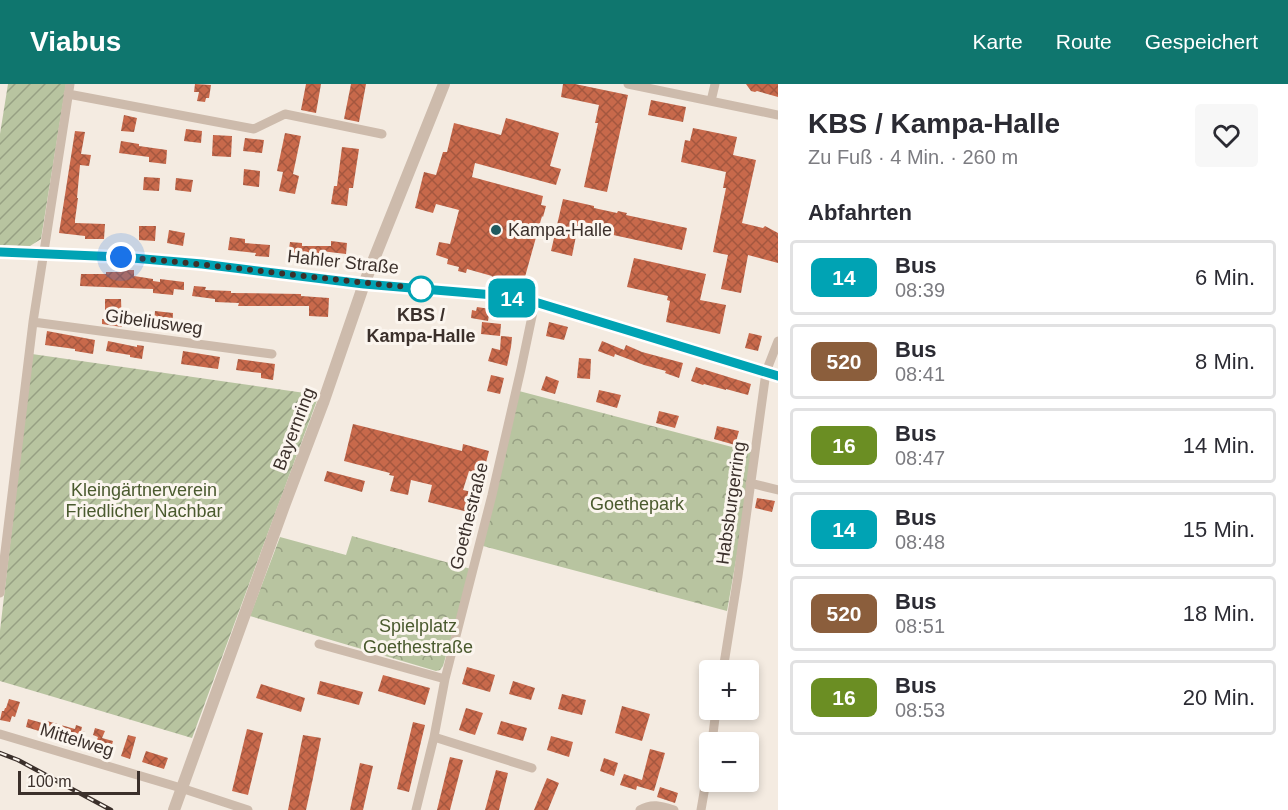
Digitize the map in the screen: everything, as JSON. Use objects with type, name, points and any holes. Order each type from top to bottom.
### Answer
[{"type":"street","name":"Bayernring","points":[[174,810],[364,284],[444,84]]},
{"type":"street","points":[[628,84],[778,115]]},
{"type":"street","points":[[711,101],[715,84]]},
{"type":"street","points":[[0,593],[33,322],[69,89],[254,129],[285,114],[382,134]]},
{"type":"street","name":"Hahler Straße","points":[[0,252],[121,257],[202,264],[364,284],[494,295],[535,302],[772,374]]},
{"type":"street","name":"Goethestraße","points":[[416,810],[445,679],[492,495],[535,302]]},
{"type":"street","name":"Gibeliusweg","points":[[33,322],[272,354]]},
{"type":"street","name":"Habsburgerring","points":[[725,660],[756,445],[778,341]]},
{"type":"street","points":[[750,483],[778,490]]},
{"type":"street","points":[[319,644],[445,679]]},
{"type":"street","name":"Mittelweg","points":[[0,734],[248,810]]},
{"type":"street","points":[[434,737],[532,768]]},
{"type":"street","points":[[701,810],[704,792]]},
{"type":"street","points":[[640,810],[652,805],[674,810]]},
{"type":"green space","points":[[8,84],[66,84],[41,239],[30,246],[0,245],[0,134]]},
{"type":"green space","name":"Kleingärtnerverein Friedlicher Nachbar","points":[[32,354],[319,395],[192,738],[0,681],[0,631]]},
{"type":"green space","name":"Goethepark","points":[[519,391],[755,453],[727,611],[483,546]]},
{"type":"green space","name":"Spielplatz Goethestraße","points":[[352,536],[471,569],[440,670],[436,671],[250,616],[280,537],[346,555]]},
{"type":"building","points":[[195,84],[211,85],[209,98],[206,98],[205,102],[197,101],[199,92],[194,92]]},
{"type":"building","points":[[306,84],[321,84],[316,113],[301,110]]},
{"type":"building","points":[[351,84],[366,84],[359,122],[344,119]]},
{"type":"building","points":[[563,84],[575,84],[628,95],[607,192],[584,187],[598,123],[595,123],[599,105],[561,97]]},
{"type":"building","points":[[746,84],[778,84],[778,97],[751,91]]},
{"type":"building","points":[[651,100],[686,107],[683,122],[648,115]]},
{"type":"building","points":[[124,115],[137,118],[134,132],[121,131]]},
{"type":"building","name":"Kampa-Halle","points":[[506,118],[559,133],[550,166],[561,169],[556,185],[475,163],[472,177],[543,196],[541,205],[546,206],[523,284],[501,278],[500,282],[491,280],[492,276],[467,269],[466,273],[458,271],[459,267],[447,264],[448,259],[436,255],[439,242],[450,244],[459,210],[436,204],[433,213],[415,208],[424,172],[436,175],[443,152],[447,152],[454,123],[501,135]]},
{"type":"building","points":[[693,128],[737,137],[733,155],[756,160],[742,223],[763,228],[765,226],[778,233],[778,263],[748,255],[741,293],[721,289],[728,255],[713,252],[726,188],[723,188],[726,172],[681,162],[685,140],[690,141]]},
{"type":"building","points":[[186,129],[202,131],[201,143],[184,141]]},
{"type":"building","points":[[75,131],[85,132],[81,154],[91,155],[89,166],[80,165],[75,223],[105,224],[104,239],[85,239],[85,236],[59,233]]},
{"type":"building","points":[[285,133],[301,136],[293,174],[299,176],[295,194],[279,191],[283,172],[277,171]]},
{"type":"building","points":[[213,135],[232,136],[231,157],[212,156]]},
{"type":"building","points":[[245,138],[264,140],[262,153],[243,151]]},
{"type":"building","points":[[121,141],[167,150],[166,164],[149,162],[149,157],[119,153]]},
{"type":"building","points":[[342,147],[359,149],[353,188],[349,188],[347,206],[331,204],[334,186],[337,186]]},
{"type":"building","points":[[244,169],[260,171],[259,187],[243,185]]},
{"type":"building","points":[[144,177],[160,178],[159,191],[143,190]]},
{"type":"building","points":[[176,178],[193,180],[191,192],[175,190]]},
{"type":"building","points":[[563,199],[687,228],[682,250],[595,231],[597,225],[579,221],[572,256],[551,251]]},
{"type":"building","points":[[139,226],[156,226],[155,241],[139,240]]},
{"type":"building","points":[[169,230],[185,233],[183,246],[167,243]]},
{"type":"building","points":[[230,237],[245,239],[245,243],[270,245],[269,257],[228,250]]},
{"type":"building","points":[[331,241],[347,243],[346,254],[321,251],[321,259],[288,255],[290,242],[302,243],[302,246],[331,246]]},
{"type":"building","points":[[634,258],[706,274],[700,300],[726,305],[720,334],[666,322],[670,301],[667,300],[668,296],[627,287]]},
{"type":"building","points":[[121,270],[134,270],[134,276],[153,279],[153,281],[160,282],[160,279],[184,282],[184,290],[174,289],[173,295],[153,293],[153,289],[80,286],[81,274],[106,274],[106,272],[121,272]]},
{"type":"building","points":[[194,286],[206,287],[205,290],[231,291],[231,293],[301,294],[301,296],[329,298],[328,317],[309,316],[309,306],[238,306],[239,303],[215,302],[215,299],[192,296]]},
{"type":"building","points":[[105,299],[121,299],[122,327],[102,324],[102,319],[105,319]]},
{"type":"building","points":[[477,307],[490,309],[488,321],[471,318],[472,310],[476,311]]},
{"type":"building","points":[[155,311],[173,313],[172,329],[154,327]]},
{"type":"building","points":[[482,322],[501,324],[500,336],[481,334]]},
{"type":"building","points":[[549,322],[568,327],[564,340],[546,336]]},
{"type":"building","points":[[47,331],[95,340],[93,354],[45,345]]},
{"type":"building","points":[[749,333],[762,336],[758,351],[745,348]]},
{"type":"building","points":[[501,336],[512,337],[507,366],[488,361],[492,348],[500,350]]},
{"type":"building","points":[[108,341],[137,347],[137,345],[144,346],[142,359],[106,351]]},
{"type":"building","points":[[602,341],[624,350],[626,345],[642,352],[683,363],[679,378],[665,373],[666,371],[615,354],[614,357],[598,351]]},
{"type":"building","points":[[183,351],[220,357],[218,369],[181,364]]},
{"type":"building","points":[[579,358],[591,359],[590,379],[577,378]]},
{"type":"building","points":[[238,359],[275,364],[273,380],[261,378],[261,373],[236,370]]},
{"type":"building","points":[[696,367],[751,384],[748,395],[691,381]]},
{"type":"building","points":[[491,375],[504,378],[500,394],[487,391]]},
{"type":"building","points":[[546,376],[559,381],[555,394],[541,390]]},
{"type":"building","points":[[599,390],[621,395],[617,408],[596,402]]},
{"type":"building","points":[[659,411],[679,416],[675,428],[656,423]]},
{"type":"building","points":[[353,424],[462,451],[463,444],[489,451],[483,474],[469,471],[463,490],[476,493],[472,513],[428,502],[432,485],[411,480],[408,495],[390,491],[394,476],[389,475],[390,473],[344,461]]},
{"type":"building","points":[[717,426],[739,431],[735,445],[714,439]]},
{"type":"building","points":[[327,471],[365,481],[362,492],[324,481]]},
{"type":"building","points":[[757,498],[775,501],[772,512],[755,508]]},
{"type":"building","points":[[467,667],[495,675],[490,692],[462,684]]},
{"type":"building","points":[[383,675],[430,688],[425,705],[378,691]]},
{"type":"building","points":[[320,681],[363,692],[359,705],[317,694]]},
{"type":"building","points":[[513,681],[535,688],[531,700],[509,694]]},
{"type":"building","points":[[261,684],[305,698],[301,712],[256,698]]},
{"type":"building","points":[[562,694],[586,700],[582,715],[558,709]]},
{"type":"building","points":[[9,699],[20,702],[15,717],[12,716],[10,722],[0,720]]},
{"type":"building","points":[[622,706],[650,714],[642,741],[615,733]]},
{"type":"building","points":[[466,708],[483,713],[475,735],[459,730]]},
{"type":"building","points":[[28,719],[46,724],[47,721],[75,729],[76,725],[82,727],[81,731],[85,732],[81,744],[26,727]]},
{"type":"building","points":[[501,721],[527,728],[523,741],[497,734]]},
{"type":"building","points":[[413,722],[425,725],[409,792],[397,789]]},
{"type":"building","points":[[95,728],[105,731],[102,738],[113,741],[110,752],[94,748],[98,737],[93,735]]},
{"type":"building","points":[[247,729],[263,733],[248,795],[232,791]]},
{"type":"building","points":[[128,735],[136,737],[130,759],[121,756]]},
{"type":"building","points":[[303,735],[321,738],[306,810],[288,810]]},
{"type":"building","points":[[551,736],[573,742],[569,757],[547,750]]},
{"type":"building","points":[[650,749],[665,753],[654,791],[637,786],[636,790],[620,785],[624,774],[642,780]]},
{"type":"building","points":[[146,751],[168,758],[164,769],[142,762]]},
{"type":"building","points":[[450,757],[463,760],[450,810],[437,810]]},
{"type":"building","points":[[604,758],[618,763],[614,776],[600,771]]},
{"type":"building","points":[[360,763],[373,766],[363,810],[350,810]]},
{"type":"building","points":[[496,770],[508,773],[499,810],[485,810]]},
{"type":"building","points":[[547,778],[559,783],[548,810],[534,810]]},
{"type":"building","points":[[660,787],[678,793],[675,803],[657,797]]},
{"type":"railway","points":[[0,753],[18,760],[111,810]]},
{"type":"bus line","name":"14","points":[[0,252],[137,258],[295,274],[364,284],[494,295],[535,302],[778,376]]},
{"type":"place","name":"Kampa-Halle","points":[[496,230]]},
{"type":"place","name":"KBS / Kampa-Halle","points":[[421,289]]},
{"type":"route","points":[[121,257],[429,289],[421,289]]}]
